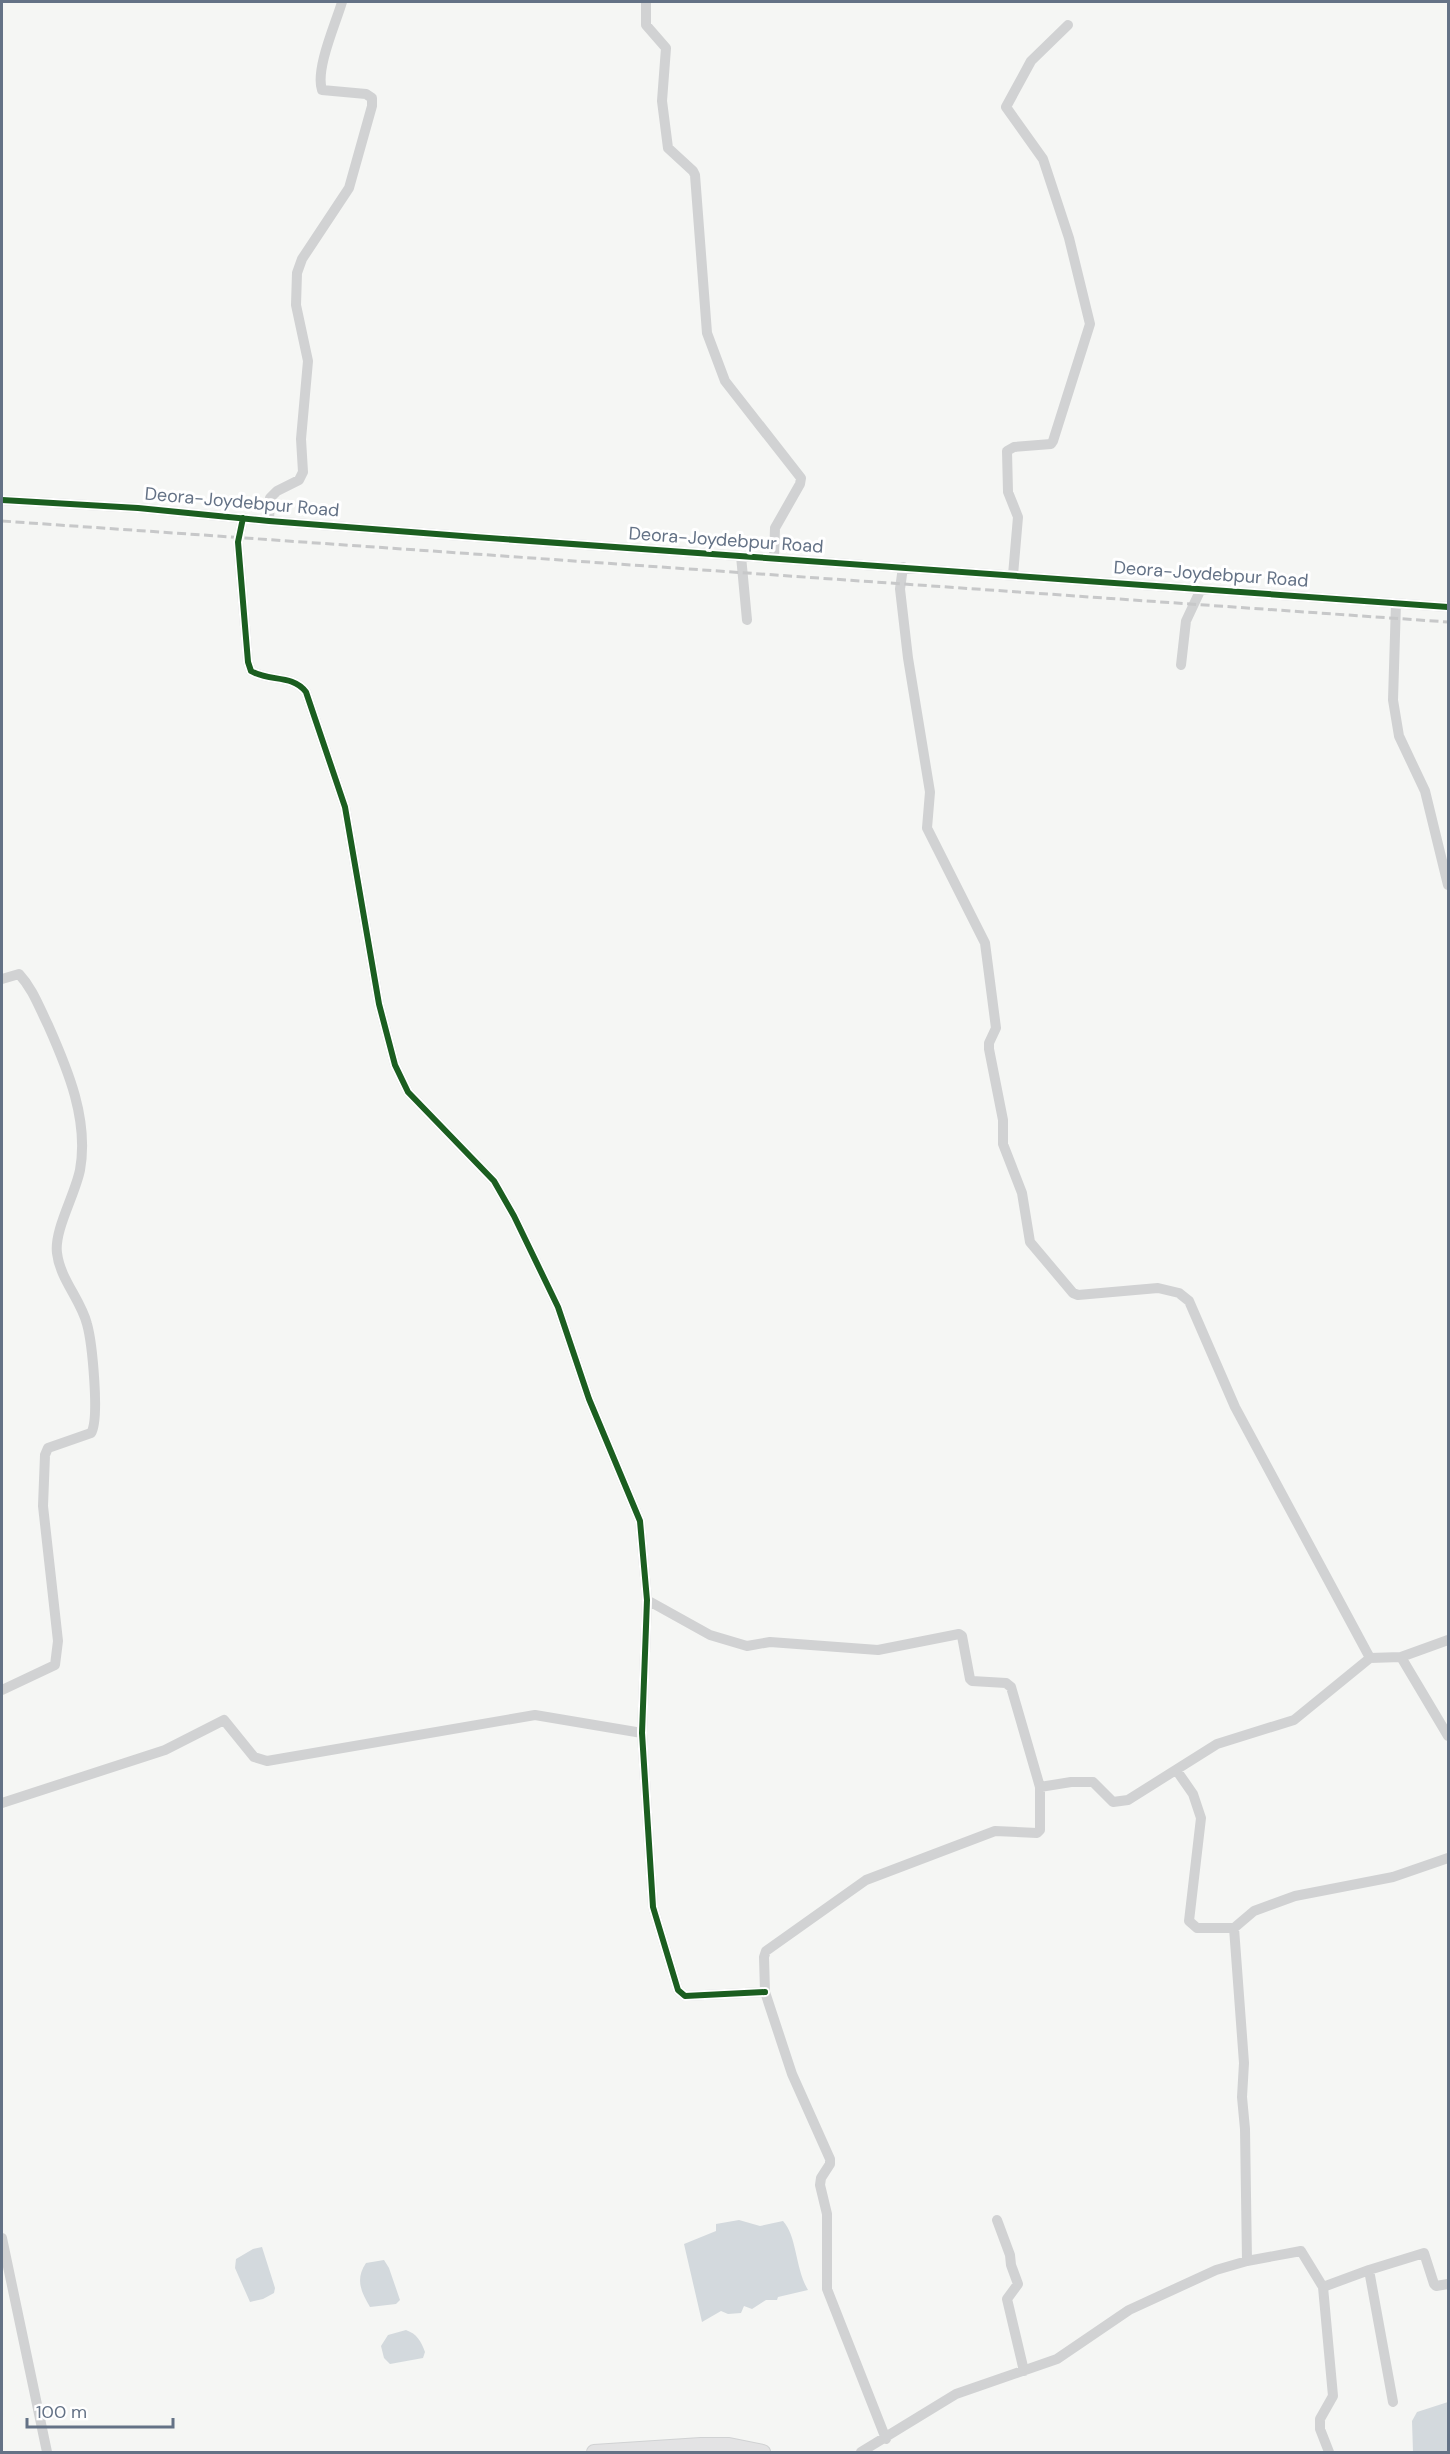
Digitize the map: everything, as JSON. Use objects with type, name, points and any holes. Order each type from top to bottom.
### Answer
[{"type":"main road","points":[[594,2452],[701,2445],[729,2445],[763,2452]]},
{"type":"street","points":[[269,521],[270,498],[277,491],[299,480],[303,472],[301,439],[308,361],[296,305],[297,273],[303,259],[349,188],[372,106],[372,98],[366,94],[322,90],[322,68],[342,2]]},
{"type":"street","points":[[646,2],[646,25],[666,48],[662,100],[668,148],[695,175],[707,333],[725,381],[801,478],[800,484],[775,528],[774,558]]},
{"type":"street","points":[[1013,575],[1018,517],[1008,492],[1007,452],[1014,447],[1051,444],[1090,328],[1069,238],[1043,159],[1006,107],[1031,61],[1068,25]]},
{"type":"street","name":"Deora-Joydebpur Road","points":[[2,500],[138,508],[269,521],[1449,607]]},
{"type":"street","points":[[243,518],[238,542],[248,662],[251,671],[259,675],[293,681],[300,684],[306,692],[345,807],[379,1004],[395,1065],[408,1092],[494,1181],[514,1216],[558,1307],[589,1399],[640,1521],[646,1600],[642,1733],[653,1907],[678,1989],[685,1995],[765,1992]]},
{"type":"street","points":[[741,556],[747,620]]},
{"type":"street","points":[[903,567],[900,589],[908,658],[930,792],[927,828],[985,943],[996,1028],[989,1043],[989,1049],[1003,1120],[1003,1144],[1022,1193],[1030,1242],[1073,1293],[1078,1295],[1158,1288],[1179,1293],[1189,1301],[1236,1407],[1370,1658]]},
{"type":"street","points":[[1181,666],[1186,621],[1201,589]]},
{"type":"street","points":[[1396,603],[1393,700],[1399,736],[1425,791],[1449,885]]},
{"type":"street","points":[[2,980],[19,974],[30,985],[67,1066],[79,1114],[82,1151],[80,1171],[57,1238],[56,1253],[87,1324],[95,1395],[94,1428],[91,1433],[48,1448],[45,1455],[43,1506],[58,1641],[55,1665],[2,1690]]},
{"type":"street","points":[[646,1600],[710,1635],[747,1646],[770,1642],[878,1650],[959,1634],[962,1636],[969,1679],[1006,1683],[1011,1687],[1040,1787],[1042,1823],[1037,1833],[995,1830],[866,1880],[766,1951],[764,1957],[765,1992],[792,2073],[830,2159],[820,2185],[827,2214],[827,2289],[886,2439]]},
{"type":"street","points":[[1040,1787],[1071,1782],[1095,1782],[1113,1802],[1121,1802],[1136,1796],[1217,1744],[1294,1720],[1370,1658],[1401,1657],[1449,1640]]},
{"type":"street","points":[[1401,1657],[1449,1736]]},
{"type":"street","points":[[2,1803],[165,1750],[224,1720],[254,1757],[267,1761],[535,1715],[642,1733]]},
{"type":"street","points":[[1177,1771],[1193,1794],[1201,1818],[1189,1921],[1197,1928],[1234,1928],[1254,1911],[1295,1896],[1393,1877],[1449,1858]]},
{"type":"street","points":[[1234,1928],[1244,2063],[1242,2097],[1245,2129],[1247,2261]]},
{"type":"street","points":[[997,2220],[1018,2284],[1007,2299],[1024,2371]]},
{"type":"street","points":[[2,2238],[47,2452]]},
{"type":"street","points":[[861,2452],[886,2439],[956,2394],[1057,2359],[1129,2310],[1216,2270],[1247,2261],[1301,2251],[1323,2287],[1333,2396],[1320,2419],[1320,2429],[1329,2452]]},
{"type":"street","points":[[1323,2287],[1424,2253],[1434,2284],[1436,2286],[1449,2284]]},
{"type":"street","points":[[1369,2270],[1393,2402]]},
{"type":"shaded area","points":[[739,2220],[760,2226],[783,2221],[791,2235],[808,2290],[778,2297],[777,2300],[766,2300],[752,2309],[744,2306],[741,2313],[728,2314],[721,2311],[702,2322],[684,2244],[716,2231],[716,2224]]},
{"type":"shaded area","points":[[262,2247],[275,2288],[274,2293],[250,2302],[235,2268],[236,2259],[253,2249]]},
{"type":"shaded area","points":[[384,2260],[400,2300],[396,2304],[370,2307],[360,2285],[361,2275],[366,2263]]},
{"type":"shaded area","points":[[406,2330],[420,2341],[425,2352],[423,2358],[390,2364],[384,2358],[381,2346],[388,2335]]},
{"type":"shaded area","points":[[1448,2402],[1448,2452],[1413,2452],[1412,2421],[1417,2412]]},
{"type":"railway","points":[[2,521],[1448,622]]},
{"type":"cycle path","points":[[2,500],[138,508],[475,537],[1448,607]]},
{"type":"cycle path","points":[[243,518],[238,542],[248,662],[251,671],[287,680],[300,686],[306,692],[345,807],[379,1004],[395,1065],[408,1092],[494,1181],[514,1216],[558,1307],[589,1399],[640,1521],[647,1600],[642,1733],[653,1907],[678,1990],[685,1996],[765,1992]]}]
